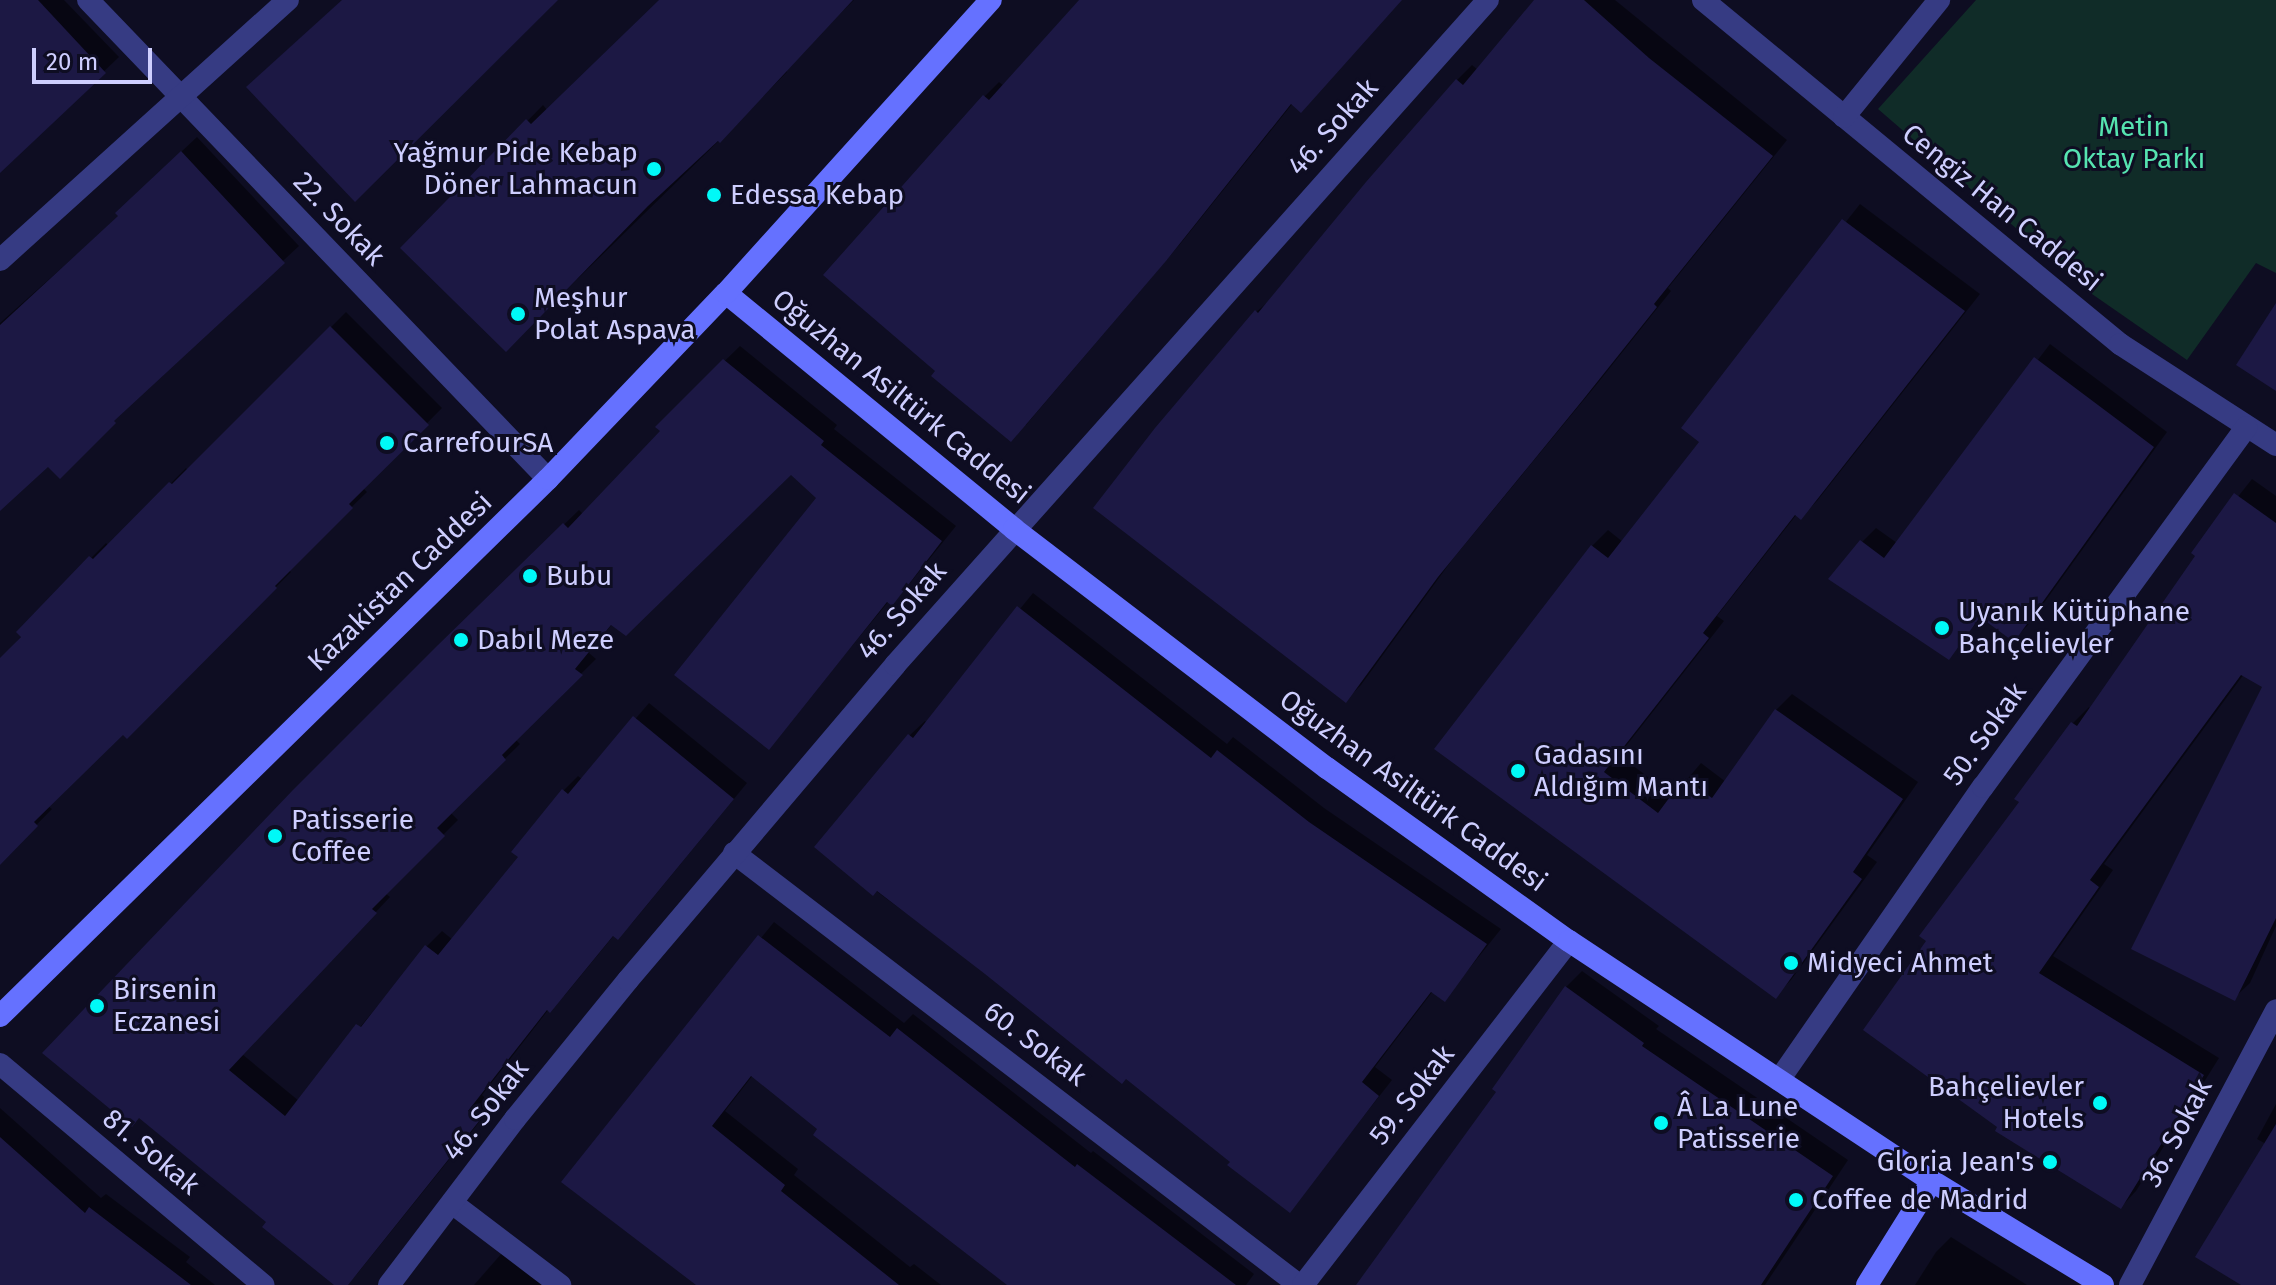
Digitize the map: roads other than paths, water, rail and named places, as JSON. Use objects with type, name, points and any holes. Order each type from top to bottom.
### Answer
[{"type":"main road","name":"Kazakistan Caddesi","points":[[0,1016],[548,479],[726,293],[991,0]]},
{"type":"main road","name":"Oğuzhan Asiltürk Caddesi","points":[[726,293],[1014,529],[1327,768],[1569,941],[1932,1181],[2103,1285]]},
{"type":"main road","points":[[1867,1285],[1932,1181]]},
{"type":"street","name":"22. Sokak","points":[[88,0],[548,479]]},
{"type":"street","points":[[0,260],[288,0]]},
{"type":"street","name":"46. Sokak","points":[[389,1285],[515,1119],[734,853],[1014,529],[1488,0]]},
{"type":"street","name":"Cengiz Han Caddesi","points":[[1703,0],[2120,344],[2276,445]]},
{"type":"street","points":[[1844,117],[1939,0]]},
{"type":"street","name":"50. Sokak","points":[[1779,1080],[1983,787],[2246,427]]},
{"type":"street","name":"60. Sokak","points":[[734,853],[1301,1285]]},
{"type":"street","name":"59. Sokak","points":[[1301,1285],[1569,941]]},
{"type":"street","name":"36. Sokak","points":[[2130,1285],[2276,1010]]},
{"type":"street","name":"81. Sokak","points":[[0,1064],[263,1285]]},
{"type":"street","points":[[452,1203],[560,1285]]},
{"type":"place","name":"Yağmur Pide Kebap Döner Lahmacun","points":[[654,169]]},
{"type":"place","name":"Edessa Kebap","points":[[714,195]]},
{"type":"place","name":"Meşhur Polat Aspava","points":[[518,314]]},
{"type":"place","name":"CarrefourSA","points":[[387,443]]},
{"type":"place","name":"Bubu","points":[[530,576]]},
{"type":"place","name":"Uyanık Kütüphane Bahçelievler","points":[[1942,628]]},
{"type":"place","name":"Dabıl Meze","points":[[461,640]]},
{"type":"place","name":"Gadasını Aldığım Mantı","points":[[1518,771]]},
{"type":"place","name":"Patisserie Coffee","points":[[275,836]]},
{"type":"place","name":"Midyeci Ahmet","points":[[1791,963]]},
{"type":"place","name":"Birsenin Eczanesi","points":[[97,1006]]},
{"type":"place","name":"Bahçelievler Hotels","points":[[2100,1103]]},
{"type":"place","name":"Â La Lune Patisserie","points":[[1661,1123]]},
{"type":"place","name":"Gloria Jean's","points":[[2050,1162]]},
{"type":"place","name":"Coffee de Madrid","points":[[1796,1200]]},
{"type":"park label","name":"Metin Oktay Parkı","points":[[2134,143]]}]
